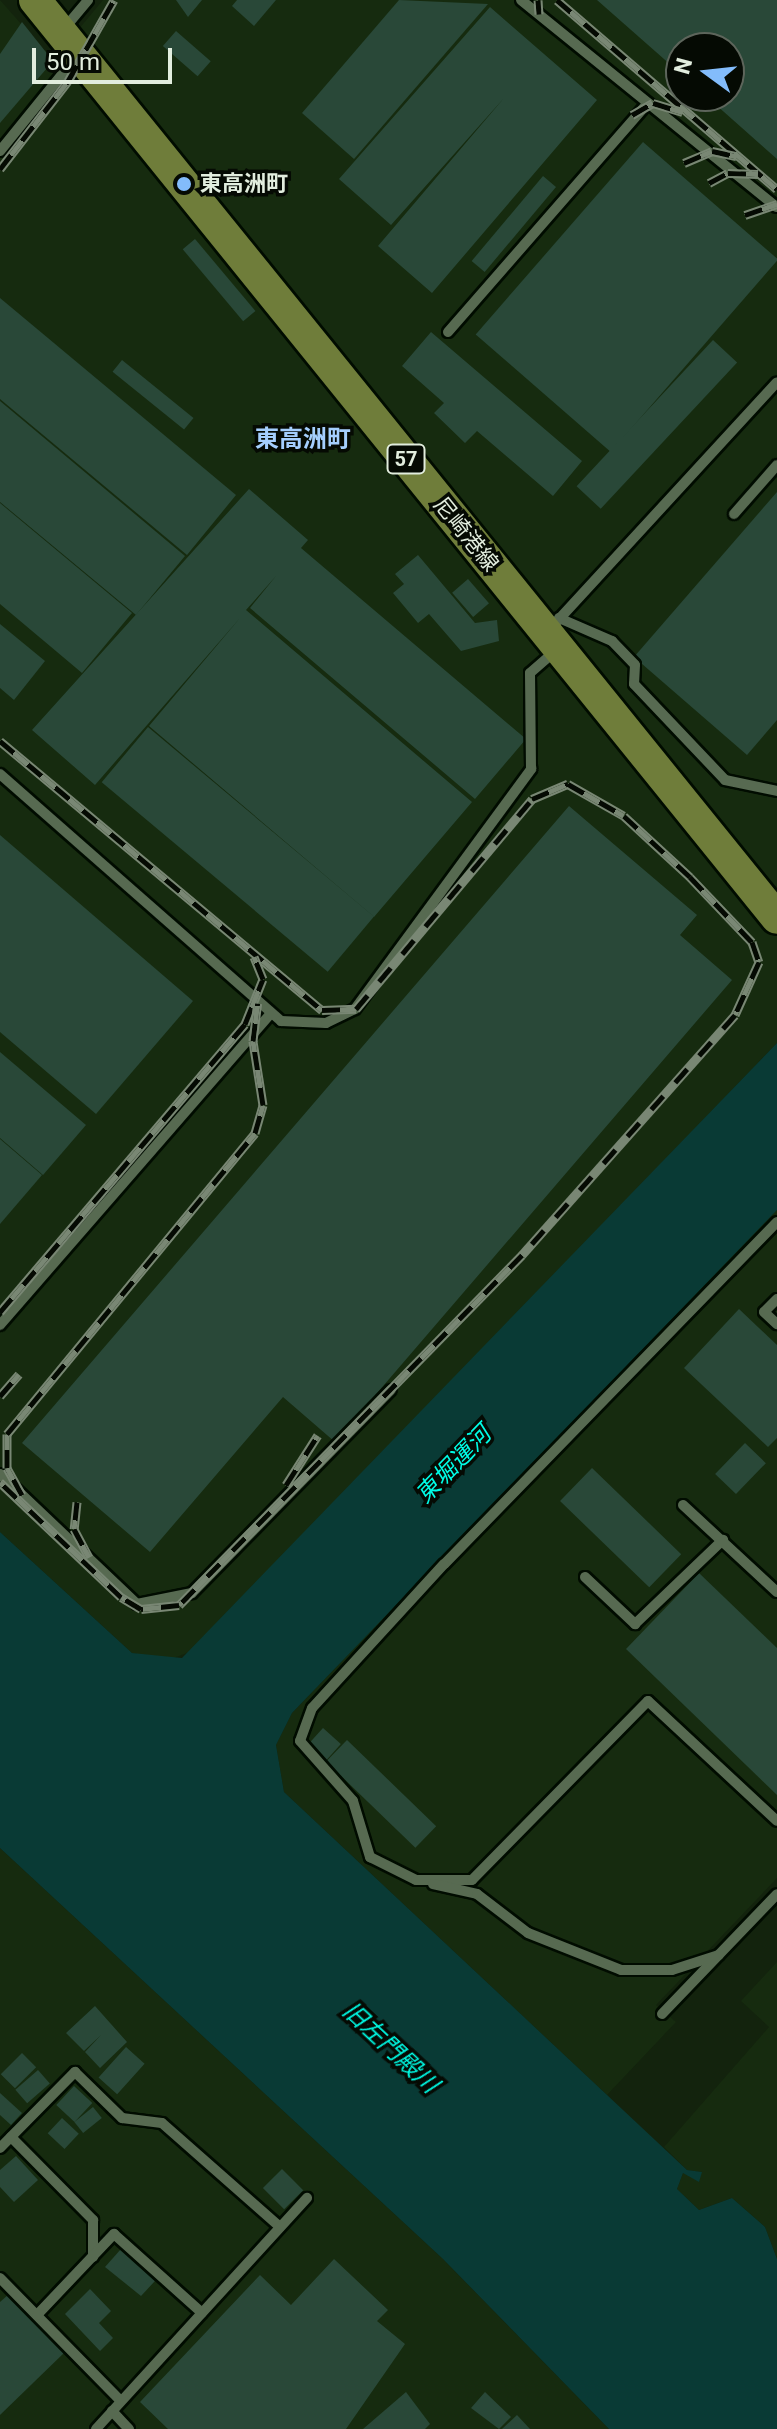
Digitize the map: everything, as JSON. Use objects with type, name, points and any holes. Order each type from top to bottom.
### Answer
[{"type":"main road","name":"尼崎港線","points":[[35,0],[554,634],[777,918]]},
{"type":"lane","points":[[0,151],[70,42],[88,0]]},
{"type":"lane","points":[[521,0],[777,207]]},
{"type":"lane","points":[[448,332],[648,103]]},
{"type":"lane","points":[[0,774],[271,1013],[295,1027],[355,1009],[531,769],[530,673],[554,634],[777,382]]},
{"type":"lane","points":[[734,514],[777,465]]},
{"type":"lane","points":[[554,634],[612,641],[635,665],[634,684],[725,780],[777,791]]},
{"type":"lane","points":[[0,1325],[271,1013]]},
{"type":"lane","points":[[719,1955],[672,1970],[629,1972],[528,1933],[477,1894],[416,1880],[370,1857],[353,1801],[303,1747],[312,1708],[777,1222]]},
{"type":"lane","points":[[777,1299],[764,1312],[777,1324]]},
{"type":"lane","points":[[0,1474],[137,1604],[192,1593],[391,1390]]},
{"type":"lane","points":[[683,1505],[777,1592]]},
{"type":"lane","points":[[585,1577],[635,1624],[723,1540]]},
{"type":"lane","points":[[416,1880],[472,1880],[648,1701],[777,1821]]},
{"type":"lane","points":[[662,2014],[777,1894]]},
{"type":"lane","points":[[0,2148],[75,2072],[122,2118],[162,2123],[280,2227]]},
{"type":"lane","points":[[11,2137],[93,2220],[93,2257]]},
{"type":"lane","points":[[96,2429],[307,2198]]},
{"type":"lane","points":[[37,2315],[114,2234],[202,2313]]},
{"type":"lane","points":[[0,2278],[120,2400]]},
{"type":"lane","points":[[112,2411],[129,2429]]},
{"type":"shaded area","points":[[0,0],[53,60],[103,0],[777,0],[777,1043],[194,1650],[169,1660],[132,1653],[0,1532]]},
{"type":"shaded area","points":[[777,1210],[777,1878],[656,2005],[676,2022],[607,2095],[284,1792],[276,1745],[292,1713]]},
{"type":"shaded area","points":[[0,1848],[443,2259],[609,2429],[0,2429]]},
{"type":"shaded area","points":[[777,1962],[777,2259],[765,2227],[732,2198],[699,2210],[677,2189],[683,2173],[702,2172],[687,2170],[664,2147],[769,2027],[741,2001]]},
{"type":"water","points":[[777,1043],[777,1210],[292,1713],[276,1745],[284,1792],[687,2170],[702,2172],[699,2182],[683,2173],[677,2189],[699,2210],[732,2198],[765,2227],[777,2259],[777,2429],[609,2429],[443,2259],[0,1848],[0,1532],[132,1653],[182,1658]]},
{"type":"building","points":[[176,0],[202,0],[188,17]]},
{"type":"building","points":[[237,0],[276,0],[254,26],[232,6]]},
{"type":"building","points":[[399,0],[488,4],[354,159],[302,113]]},
{"type":"building","points":[[597,0],[777,0],[777,159],[724,112],[745,112],[745,32],[665,32],[665,60]]},
{"type":"building","points":[[490,7],[597,100],[432,293],[378,246],[504,98],[391,225],[339,179]]},
{"type":"building","points":[[22,22],[53,61],[0,123],[0,54]]},
{"type":"building","points":[[176,31],[211,61],[198,76],[163,46]]},
{"type":"building","points":[[643,142],[777,261],[611,452],[476,334]]},
{"type":"building","points":[[543,176],[556,187],[485,272],[472,261]]},
{"type":"building","points":[[195,239],[255,311],[243,321],[183,249]]},
{"type":"building","points":[[0,298],[236,495],[187,555],[0,399]]},
{"type":"building","points":[[431,332],[582,461],[553,496],[477,431],[465,443],[434,413],[444,403],[402,366]]},
{"type":"building","points":[[713,340],[737,363],[601,509],[577,486]]},
{"type":"building","points":[[122,360],[193,418],[184,430],[113,372]]},
{"type":"building","points":[[0,401],[185,556],[136,615],[0,502]]},
{"type":"building","points":[[249,489],[308,540],[301,548],[526,739],[475,799],[250,608],[276,576],[246,610],[472,802],[374,917],[149,726],[240,618],[95,785],[32,730]]},
{"type":"building","points":[[777,492],[777,720],[747,755],[634,657]]},
{"type":"building","points":[[0,503],[132,613],[82,673],[0,604]]},
{"type":"building","points":[[418,555],[475,623],[497,620],[499,641],[461,651],[429,614],[418,623],[393,593],[404,584],[395,574]]},
{"type":"building","points":[[468,579],[489,603],[473,617],[452,593]]},
{"type":"building","points":[[0,624],[45,661],[14,700],[0,688]]},
{"type":"building","points":[[148,727],[374,917],[328,972],[102,782]]},
{"type":"building","points":[[569,806],[697,915],[680,935],[732,980],[335,1442],[283,1397],[150,1552],[22,1443]]},
{"type":"building","points":[[0,835],[193,1001],[96,1114],[0,1032]]},
{"type":"building","points":[[0,1052],[86,1125],[43,1175],[0,1138]]},
{"type":"building","points":[[0,1139],[42,1175],[0,1224]]},
{"type":"building","points":[[739,1309],[777,1345],[777,1438],[768,1447],[684,1368]]},
{"type":"building","points":[[745,1443],[766,1463],[736,1494],[715,1474]]},
{"type":"building","points":[[592,1468],[681,1554],[649,1587],[560,1501]]},
{"type":"building","points":[[699,1573],[777,1648],[777,1795],[626,1649]]},
{"type":"building","points":[[323,1728],[341,1744],[326,1760],[308,1744]]},
{"type":"building","points":[[347,1740],[436,1826],[415,1848],[326,1762]]},
{"type":"building","points":[[95,2006],[127,2042],[100,2068],[85,2052],[101,2035],[84,2051],[66,2033]]},
{"type":"building","points":[[126,2047],[145,2064],[117,2094],[99,2077]]},
{"type":"building","points":[[22,2053],[36,2067],[15,2088],[1,2074]]},
{"type":"building","points":[[38,2070],[50,2084],[27,2103],[15,2090]]},
{"type":"building","points":[[74,2086],[92,2103],[75,2122],[56,2105]]},
{"type":"building","points":[[0,2093],[22,2113],[11,2125],[0,2115]]},
{"type":"building","points":[[93,2107],[102,2118],[83,2133],[74,2122]]},
{"type":"building","points":[[62,2118],[79,2134],[64,2149],[48,2133]]},
{"type":"building","points":[[16,2156],[38,2180],[14,2202],[0,2187],[0,2170]]},
{"type":"building","points":[[282,2169],[303,2190],[284,2209],[263,2188]]},
{"type":"building","points":[[121,2249],[155,2281],[141,2296],[105,2267]]},
{"type":"building","points":[[334,2259],[388,2310],[377,2321],[405,2344],[346,2429],[168,2429],[140,2402],[260,2275],[291,2305]]},
{"type":"building","points":[[90,2289],[111,2311],[99,2323],[113,2338],[100,2351],[65,2314]]},
{"type":"building","points":[[9,2294],[65,2352],[0,2415],[0,2302]]},
{"type":"building","points":[[406,2392],[430,2424],[425,2429],[363,2429]]},
{"type":"building","points":[[485,2392],[511,2417],[499,2429],[471,2408]]},
{"type":"building","points":[[517,2415],[530,2429],[502,2429]]},
{"type":"railway","points":[[0,169],[68,81],[114,0]]},
{"type":"railway","points":[[538,0],[539,14]]},
{"type":"railway","points":[[557,0],[777,189]]},
{"type":"railway","points":[[632,115],[653,103],[665,107]]},
{"type":"railway","points":[[684,163],[712,151],[736,156]]},
{"type":"railway","points":[[709,183],[728,173],[758,174]]},
{"type":"railway","points":[[745,215],[777,204]]},
{"type":"railway","points":[[0,741],[322,1010],[356,1009],[532,799],[568,784],[624,816],[690,877],[752,942],[759,962],[735,1015],[522,1255],[179,1605],[141,1609],[121,1597],[0,1482]]},
{"type":"railway","points":[[0,1312],[245,1024],[263,979],[254,957]]},
{"type":"railway","points":[[22,1495],[7,1468],[7,1434],[255,1133],[263,1105],[253,1041],[258,1003]]},
{"type":"railway","points":[[0,1396],[19,1374]]},
{"type":"railway","points":[[286,1485],[318,1435]]},
{"type":"railway","points":[[77,1502],[74,1529],[89,1557]]},
{"type":"place","name":"東高洲町","points":[[184,184]]},
{"type":"district","name":"東高洲町","points":[[303,440]]},
{"type":"water label","name":"東堀運河","points":[[454,1465]]},
{"type":"water label","name":"旧左門殿川","points":[[390,2048]]}]
